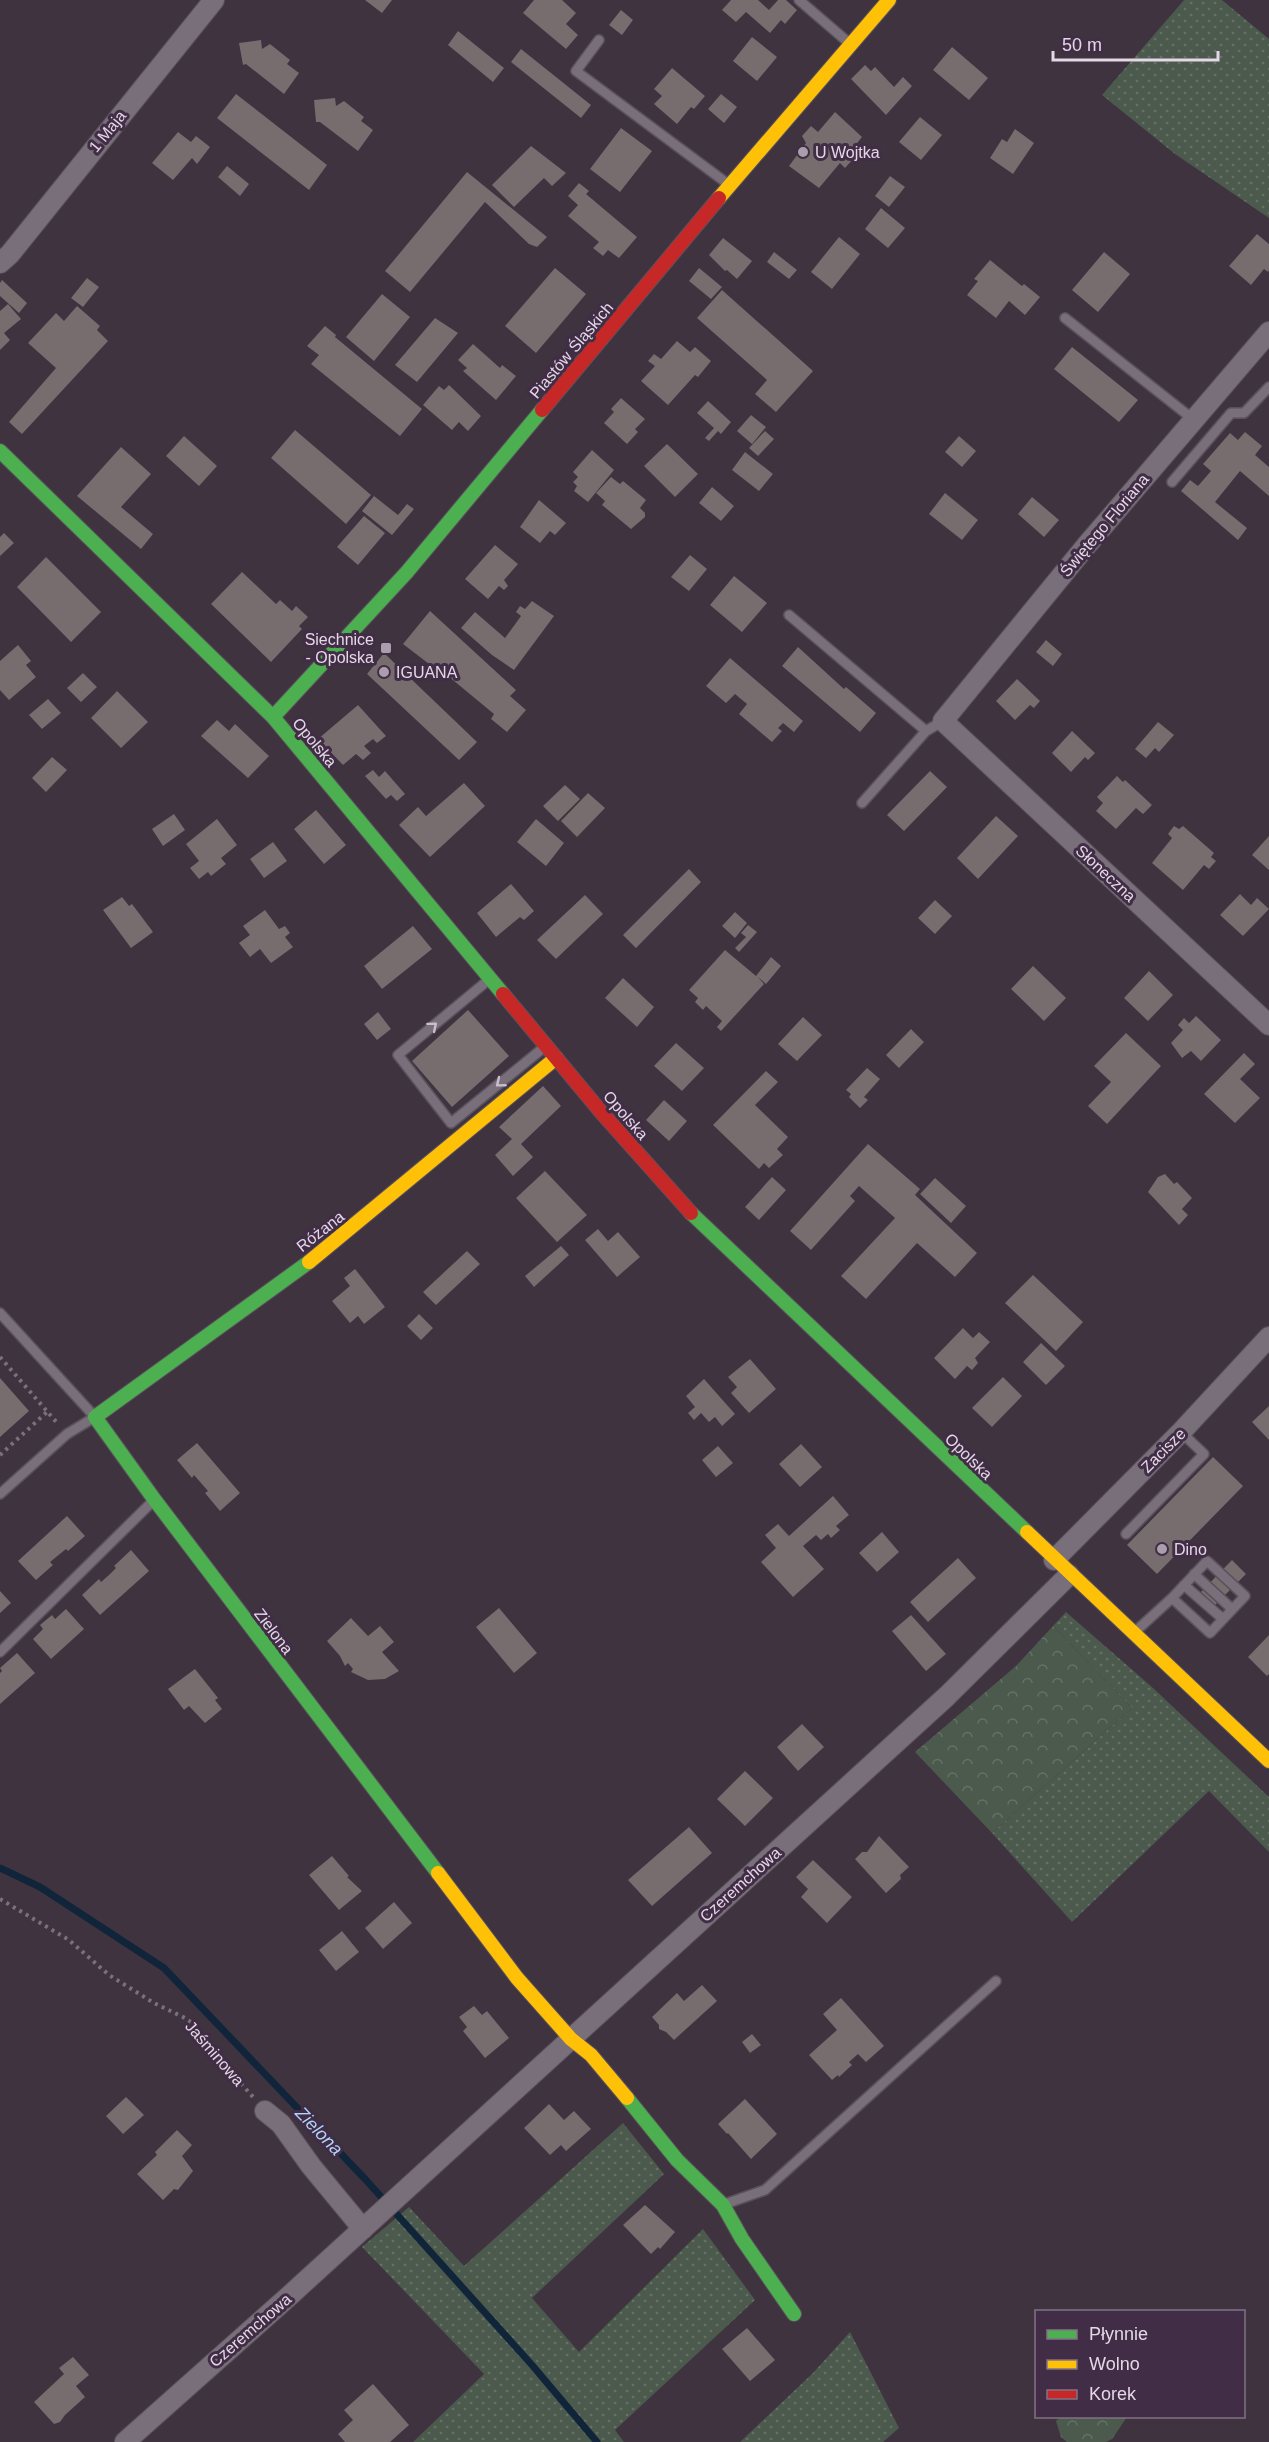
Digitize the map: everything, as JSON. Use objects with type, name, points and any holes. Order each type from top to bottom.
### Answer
[{"type":"street","name":"1 Maja","points":[[0,263],[10,254],[214,0]]},
{"type":"street","name":"Piastów Śląskich","points":[[273,717],[407,572],[730,185],[889,0]]},
{"type":"street","name":"Świętego Floriana","points":[[934,726],[1269,332]]},
{"type":"street","name":"Opolska","points":[[0,451],[273,717],[601,1112],[704,1228],[1069,1575],[1269,1761]]},
{"type":"street","name":"Słoneczna","points":[[934,726],[1269,1025]]},
{"type":"street","name":"Różana","points":[[95,1418],[317,1256],[556,1058]]},
{"type":"street","name":"Zacisze","points":[[1054,1560],[1181,1432],[1269,1337]]},
{"type":"street","name":"Zielona","points":[[95,1418],[517,1978],[571,2039],[591,2055],[677,2160],[723,2205],[742,2239],[794,2314]]},
{"type":"street","name":"Czeremchowa","points":[[124,2442],[369,2223],[947,1696],[1069,1575]]},
{"type":"street","points":[[265,2111],[281,2124],[318,2174],[369,2223]]},
{"type":"lane","points":[[799,0],[851,45]]},
{"type":"lane","points":[[599,40],[576,71],[730,185]]},
{"type":"lane","points":[[1065,318],[1194,420]]},
{"type":"lane","points":[[1172,482],[1231,413],[1244,413],[1269,387]]},
{"type":"lane","points":[[789,615],[934,726],[862,803]]},
{"type":"lane","points":[[490,978],[399,1055],[451,1123],[546,1046]]},
{"type":"lane","name":"Zielona","points":[[0,1313],[95,1418]]},
{"type":"lane","points":[[0,1494],[67,1434],[95,1418]]},
{"type":"lane","points":[[1126,1534],[1204,1454],[1181,1432]]},
{"type":"lane","points":[[0,1652],[154,1499]]},
{"type":"lane","points":[[1134,1634],[1207,1561],[1245,1596],[1210,1633],[1172,1598]]},
{"type":"lane","points":[[1194,1574],[1232,1609]]},
{"type":"lane","points":[[1184,1585],[1223,1619]]},
{"type":"lane","points":[[723,2205],[765,2190],[996,1981]]},
{"type":"path","points":[[0,1357],[67,1434]]},
{"type":"path","points":[[0,1455],[47,1412]]},
{"type":"path","name":"Jaśminowa","points":[[0,1899],[69,1940],[109,1975],[195,2025],[215,2054],[265,2111]]},
{"type":"green space","points":[[1184,0],[1222,0],[1269,39],[1269,218],[1175,154],[1102,95]]},
{"type":"green space","points":[[1066,1612],[1153,1688],[1269,1797],[1269,1852],[1209,1791],[1072,1922],[992,1833],[1132,1708],[1053,1626]]},
{"type":"green space","points":[[1053,1626],[1132,1708],[992,1833],[915,1752],[1016,1666]]},
{"type":"green space","points":[[623,2123],[664,2174],[532,2298],[579,2352],[703,2229],[755,2300],[615,2430],[624,2442],[413,2442],[484,2374],[362,2247],[409,2207],[464,2266]]},
{"type":"green space","points":[[850,2332],[899,2428],[883,2442],[740,2442],[813,2373]]},
{"type":"green space","points":[[1059,2418],[1126,2418],[1112,2439],[1106,2442],[1067,2442],[1061,2437],[1056,2421]]},
{"type":"building","points":[[365,0],[392,0],[382,13]]},
{"type":"building","points":[[534,0],[562,0],[576,13],[566,24],[578,35],[566,49],[523,13]]},
{"type":"building","points":[[731,0],[758,0],[769,10],[778,0],[786,0],[797,10],[785,24],[781,20],[770,33],[746,12],[736,22],[722,10]]},
{"type":"building","points":[[621,10],[633,20],[622,35],[609,25]]},
{"type":"building","points":[[458,31],[504,68],[493,82],[448,45]]},
{"type":"building","points":[[752,37],[777,57],[757,81],[733,61]]},
{"type":"building","points":[[261,40],[262,49],[270,44],[290,60],[287,64],[299,73],[284,94],[246,64],[243,65],[239,43]]},
{"type":"building","points":[[952,47],[988,78],[969,100],[933,70]]},
{"type":"building","points":[[521,49],[591,105],[581,118],[511,62]]},
{"type":"building","points":[[865,65],[871,71],[875,67],[894,87],[903,77],[912,86],[886,115],[851,79]]},
{"type":"building","points":[[672,68],[705,96],[694,109],[691,107],[677,124],[654,104],[662,96],[654,89]]},
{"type":"building","points":[[236,94],[327,165],[309,190],[217,118]]},
{"type":"building","points":[[721,94],[737,107],[724,123],[708,109]]},
{"type":"building","points":[[335,98],[336,106],[344,101],[364,117],[361,121],[373,130],[358,151],[320,122],[316,122],[314,100]]},
{"type":"building","points":[[835,112],[862,137],[849,153],[854,158],[845,168],[840,163],[819,188],[789,166],[806,143],[802,136],[811,126],[818,132]]},
{"type":"building","points":[[920,117],[942,135],[921,160],[899,142]]},
{"type":"building","points":[[621,128],[652,151],[620,192],[590,169]]},
{"type":"building","points":[[1015,129],[1034,143],[1013,174],[990,158],[1002,139],[1007,142]]},
{"type":"building","points":[[178,132],[191,142],[196,136],[210,147],[197,164],[192,158],[173,180],[152,163]]},
{"type":"building","points":[[531,146],[566,173],[552,186],[544,178],[514,207],[492,185]]},
{"type":"building","points":[[227,166],[249,184],[240,196],[218,177]]},
{"type":"building","points":[[467,172],[547,237],[537,247],[529,244],[485,202],[410,292],[385,271]]},
{"type":"building","points":[[890,176],[905,187],[889,207],[875,196]]},
{"type":"building","points":[[579,183],[589,191],[586,194],[637,237],[619,258],[608,250],[603,256],[593,248],[599,242],[568,216],[578,205],[568,196]]},
{"type":"building","points":[[881,208],[905,228],[888,248],[865,229]]},
{"type":"building","points":[[1257,234],[1269,244],[1269,270],[1268,272],[1264,269],[1251,285],[1229,266]]},
{"type":"building","points":[[839,237],[860,254],[832,289],[811,272]]},
{"type":"building","points":[[723,238],[752,261],[737,279],[709,255]]},
{"type":"building","points":[[774,252],[797,270],[789,279],[767,262]]},
{"type":"building","points":[[1104,252],[1130,274],[1098,312],[1072,290]]},
{"type":"building","points":[[990,260],[1022,286],[1024,284],[1040,297],[1025,315],[1009,301],[996,318],[967,295],[978,281],[974,279]]},
{"type":"building","points":[[555,268],[586,294],[536,353],[505,326]]},
{"type":"building","points":[[699,268],[722,287],[711,299],[689,281]]},
{"type":"building","points":[[87,278],[99,287],[83,307],[71,298]]},
{"type":"building","points":[[2,280],[27,303],[19,313],[0,296]]},
{"type":"building","points":[[722,290],[813,371],[776,412],[755,394],[767,380],[697,318]]},
{"type":"building","points":[[382,294],[410,317],[374,361],[346,337]]},
{"type":"building","points":[[8,304],[21,319],[4,333],[10,340],[0,350],[0,311]]},
{"type":"building","points":[[77,306],[100,326],[97,330],[108,341],[22,434],[9,422],[56,368],[28,343],[56,313],[64,321]]},
{"type":"building","points":[[435,318],[458,333],[417,382],[395,365]]},
{"type":"building","points":[[325,326],[336,335],[335,337],[422,409],[400,436],[311,364],[319,355],[307,346]]},
{"type":"building","points":[[677,341],[690,352],[695,347],[711,361],[698,377],[695,375],[668,405],[641,381],[655,366],[648,361],[654,354],[661,359]]},
{"type":"building","points":[[473,344],[500,368],[502,365],[516,376],[496,400],[463,371],[467,368],[458,360]]},
{"type":"building","points":[[1072,347],[1138,400],[1119,422],[1054,369]]},
{"type":"building","points":[[449,385],[481,416],[468,431],[459,422],[452,430],[423,405],[439,386],[444,390]]},
{"type":"building","points":[[621,398],[645,419],[635,429],[638,432],[627,444],[604,423],[614,412],[611,409]]},
{"type":"building","points":[[708,401],[731,422],[721,434],[718,431],[709,441],[705,438],[714,428],[697,413]]},
{"type":"building","points":[[751,415],[766,427],[752,444],[737,431]]},
{"type":"building","points":[[295,430],[371,495],[346,524],[271,458]]},
{"type":"building","points":[[765,431],[774,439],[758,456],[749,448]]},
{"type":"building","points":[[1245,432],[1262,446],[1255,455],[1269,467],[1269,496],[1240,471],[1215,502],[1247,528],[1238,540],[1181,491],[1190,480],[1198,486],[1211,471],[1203,464],[1230,433],[1238,440]]},
{"type":"building","points":[[184,436],[217,466],[199,486],[166,456]]},
{"type":"building","points":[[959,436],[976,451],[962,467],[945,452]]},
{"type":"building","points":[[667,444],[698,474],[675,497],[644,466]]},
{"type":"building","points":[[121,447],[151,474],[121,507],[153,534],[141,549],[77,496]]},
{"type":"building","points":[[592,450],[614,470],[588,502],[574,491],[577,486],[573,482],[578,477],[573,472]]},
{"type":"building","points":[[745,452],[773,474],[759,491],[732,470]]},
{"type":"building","points":[[611,477],[620,484],[623,481],[646,500],[640,508],[645,513],[645,517],[631,529],[602,505],[605,501],[596,493]]},
{"type":"building","points":[[712,487],[734,506],[721,521],[699,503]]},
{"type":"building","points":[[945,493],[978,520],[962,540],[929,514]]},
{"type":"building","points":[[374,496],[398,515],[407,504],[414,509],[392,535],[362,511]]},
{"type":"building","points":[[1032,497],[1059,520],[1044,537],[1018,514]]},
{"type":"building","points":[[539,500],[566,523],[555,535],[550,531],[540,543],[520,527]]},
{"type":"building","points":[[364,516],[385,533],[358,565],[337,547]]},
{"type":"building","points":[[4,533],[14,543],[0,556],[0,537]]},
{"type":"building","points":[[495,545],[518,564],[504,580],[508,586],[504,590],[499,586],[488,599],[465,579]]},
{"type":"building","points":[[690,555],[707,569],[689,591],[671,577]]},
{"type":"building","points":[[46,557],[101,612],[71,642],[17,587]]},
{"type":"building","points":[[242,572],[276,604],[280,600],[292,611],[296,606],[308,617],[299,626],[302,629],[271,662],[211,604]]},
{"type":"building","points":[[734,576],[767,603],[742,632],[710,605]]},
{"type":"building","points":[[532,601],[554,616],[514,670],[492,655],[461,628],[475,612],[505,638],[521,616],[516,612],[520,606],[525,609]]},
{"type":"building","points":[[430,611],[516,690],[510,696],[526,710],[507,732],[491,719],[494,714],[448,676],[445,680],[433,667],[403,644]]},
{"type":"building","points":[[1046,640],[1062,654],[1053,666],[1036,652]]},
{"type":"building","points":[[18,645],[31,661],[26,665],[36,677],[9,700],[0,690],[0,661]]},
{"type":"building","points":[[798,647],[844,689],[846,687],[876,713],[860,732],[782,666]]},
{"type":"building","points":[[384,653],[477,742],[459,760],[367,674]]},
{"type":"building","points":[[730,658],[803,721],[794,732],[783,723],[778,728],[782,731],[772,742],[739,714],[747,704],[735,694],[726,703],[706,686]]},
{"type":"building","points":[[83,673],[97,687],[81,702],[67,688]]},
{"type":"building","points":[[1017,679],[1040,701],[1034,708],[1030,705],[1015,720],[996,701]]},
{"type":"building","points":[[117,691],[148,722],[121,748],[91,718]]},
{"type":"building","points":[[48,699],[61,713],[42,729],[29,715]]},
{"type":"building","points":[[358,705],[386,736],[377,743],[373,739],[364,746],[371,753],[363,760],[356,754],[343,765],[318,739]]},
{"type":"building","points":[[217,720],[229,731],[235,724],[269,756],[248,778],[201,736]]},
{"type":"building","points":[[1158,722],[1174,735],[1159,752],[1155,748],[1146,758],[1135,749]]},
{"type":"building","points":[[1072,731],[1095,753],[1088,760],[1085,757],[1071,772],[1052,753]]},
{"type":"building","points":[[52,757],[67,770],[46,792],[32,778]]},
{"type":"building","points":[[373,770],[379,777],[385,771],[405,794],[397,801],[391,795],[386,799],[365,776]]},
{"type":"building","points":[[930,771],[947,787],[904,831],[887,815]]},
{"type":"building","points":[[1117,776],[1123,782],[1125,780],[1152,805],[1143,814],[1136,808],[1116,829],[1096,811],[1103,803],[1097,797]]},
{"type":"building","points":[[464,783],[485,806],[430,857],[399,825],[418,807],[426,816]]},
{"type":"building","points":[[565,785],[580,799],[558,821],[543,806]]},
{"type":"building","points":[[588,793],[605,808],[577,837],[561,821]]},
{"type":"building","points":[[316,810],[346,845],[324,864],[294,829]]},
{"type":"building","points":[[174,814],[185,830],[163,846],[152,829]]},
{"type":"building","points":[[996,816],[1018,836],[978,879],[957,858]]},
{"type":"building","points":[[217,819],[237,845],[221,858],[226,864],[211,876],[208,872],[199,879],[190,868],[199,861],[186,844]]},
{"type":"building","points":[[536,819],[564,843],[546,866],[517,842]]},
{"type":"building","points":[[1174,826],[1179,829],[1183,826],[1214,853],[1211,857],[1216,861],[1209,869],[1204,865],[1183,890],[1152,863],[1172,838],[1168,834]]},
{"type":"building","points":[[1269,836],[1269,870],[1252,855]]},
{"type":"building","points":[[273,842],[287,861],[264,878],[250,859]]},
{"type":"building","points":[[689,869],[701,882],[636,948],[623,935]]},
{"type":"building","points":[[511,884],[534,911],[524,920],[520,917],[496,937],[477,913]]},
{"type":"building","points":[[1240,894],[1251,905],[1257,898],[1269,909],[1243,936],[1220,915]]},
{"type":"building","points":[[585,895],[603,914],[556,959],[537,940]]},
{"type":"building","points":[[122,897],[129,906],[132,904],[153,932],[131,948],[103,910]]},
{"type":"building","points":[[935,900],[952,916],[935,934],[918,918]]},
{"type":"building","points":[[265,910],[279,929],[285,926],[290,933],[285,937],[293,947],[271,963],[260,949],[250,957],[239,943],[250,935],[243,926]]},
{"type":"building","points":[[735,912],[747,923],[735,938],[722,926]]},
{"type":"building","points":[[748,925],[757,932],[739,952],[735,948],[746,937],[741,933]]},
{"type":"building","points":[[413,926],[432,949],[382,989],[364,966]]},
{"type":"building","points":[[725,950],[756,976],[771,957],[781,966],[766,984],[758,977],[764,984],[721,1031],[717,1027],[722,1021],[706,1006],[703,1010],[695,1002],[698,998],[689,990]]},
{"type":"building","points":[[1033,966],[1066,998],[1044,1021],[1011,989]]},
{"type":"building","points":[[1149,971],[1173,995],[1148,1021],[1124,998]]},
{"type":"building","points":[[623,978],[654,1007],[637,1027],[605,998]]},
{"type":"building","points":[[468,1010],[509,1056],[452,1107],[412,1061]]},
{"type":"building","points":[[378,1012],[391,1029],[377,1040],[364,1024]]},
{"type":"building","points":[[1196,1016],[1221,1040],[1201,1061],[1191,1051],[1182,1058],[1171,1043],[1183,1030],[1178,1025],[1184,1018],[1189,1023]]},
{"type":"building","points":[[803,1017],[822,1035],[797,1061],[778,1044]]},
{"type":"building","points":[[911,1029],[924,1042],[899,1068],[886,1055]]},
{"type":"building","points":[[1126,1033],[1161,1066],[1107,1124],[1088,1106],[1111,1082],[1094,1066]]},
{"type":"building","points":[[676,1043],[704,1068],[682,1091],[654,1066]]},
{"type":"building","points":[[1244,1053],[1255,1064],[1240,1079],[1260,1098],[1235,1123],[1204,1094]]},
{"type":"building","points":[[867,1068],[880,1079],[864,1097],[868,1100],[860,1108],[849,1097],[851,1094],[846,1090]]},
{"type":"building","points":[[766,1071],[778,1082],[755,1105],[788,1137],[777,1149],[783,1155],[769,1168],[764,1163],[759,1169],[713,1125]]},
{"type":"building","points":[[543,1086],[561,1106],[521,1144],[533,1157],[513,1176],[495,1155],[512,1139],[499,1127]]},
{"type":"building","points":[[664,1100],[687,1121],[669,1141],[646,1120]]},
{"type":"building","points":[[868,1144],[920,1189],[915,1195],[977,1253],[955,1277],[917,1243],[866,1299],[841,1276],[895,1218],[859,1186],[850,1196],[855,1201],[811,1250],[790,1231]]},
{"type":"building","points":[[545,1171],[587,1215],[557,1242],[516,1198]]},
{"type":"building","points":[[1165,1174],[1174,1184],[1177,1182],[1192,1198],[1182,1209],[1188,1215],[1179,1225],[1148,1192],[1158,1177]]},
{"type":"building","points":[[772,1177],[786,1190],[759,1220],[745,1207]]},
{"type":"building","points":[[935,1178],[966,1206],[951,1223],[920,1194]]},
{"type":"building","points":[[598,1229],[608,1241],[618,1232],[640,1257],[617,1277],[585,1240]]},
{"type":"building","points":[[561,1246],[569,1255],[534,1287],[525,1276]]},
{"type":"building","points":[[467,1251],[480,1264],[436,1305],[423,1292]]},
{"type":"building","points":[[355,1269],[385,1307],[364,1324],[358,1316],[350,1323],[332,1301],[350,1286],[344,1278]]},
{"type":"building","points":[[1033,1275],[1083,1322],[1056,1351],[1005,1303]]},
{"type":"building","points":[[419,1314],[433,1328],[421,1340],[407,1326]]},
{"type":"building","points":[[963,1328],[973,1338],[979,1332],[990,1342],[975,1358],[978,1363],[972,1370],[967,1366],[955,1379],[934,1358]]},
{"type":"building","points":[[1041,1343],[1065,1366],[1046,1385],[1023,1362]]},
{"type":"building","points":[[750,1359],[776,1389],[749,1413],[731,1393],[737,1387],[728,1377]]},
{"type":"building","points":[[1003,1377],[1022,1396],[992,1427],[972,1408]]},
{"type":"building","points":[[0,1378],[29,1411],[0,1437]]},
{"type":"building","points":[[704,1379],[735,1414],[722,1426],[715,1417],[709,1422],[701,1413],[694,1420],[688,1413],[695,1407],[686,1396]]},
{"type":"building","points":[[1269,1406],[1269,1440],[1252,1422]]},
{"type":"building","points":[[197,1443],[240,1493],[220,1511],[205,1493],[208,1491],[194,1475],[192,1478],[177,1460]]},
{"type":"building","points":[[801,1444],[822,1467],[800,1487],[779,1464]]},
{"type":"building","points":[[718,1446],[733,1463],[716,1477],[702,1460]]},
{"type":"building","points":[[1213,1457],[1243,1486],[1157,1574],[1127,1545]]},
{"type":"building","points":[[833,1496],[849,1515],[836,1526],[840,1530],[831,1538],[828,1534],[821,1540],[816,1535],[803,1546],[824,1569],[793,1597],[761,1562],[776,1548],[765,1535],[778,1524],[789,1536]]},
{"type":"building","points":[[67,1516],[85,1536],[68,1551],[66,1549],[50,1562],[53,1565],[36,1580],[18,1561]]},
{"type":"building","points":[[882,1532],[899,1552],[877,1572],[859,1553]]},
{"type":"building","points":[[131,1550],[149,1571],[100,1615],[82,1595],[99,1579],[101,1582],[109,1575],[116,1568],[114,1566]]},
{"type":"building","points":[[958,1558],[976,1578],[928,1622],[910,1602]]},
{"type":"building","points":[[1232,1560],[1246,1574],[1215,1605],[1201,1592]]},
{"type":"building","points":[[0,1591],[11,1603],[0,1613]]},
{"type":"building","points":[[499,1608],[537,1653],[514,1673],[476,1627]]},
{"type":"building","points":[[66,1609],[84,1629],[51,1659],[33,1639],[43,1629],[40,1625],[52,1615],[55,1619]]},
{"type":"building","points":[[911,1615],[946,1654],[926,1671],[892,1631]]},
{"type":"building","points":[[351,1618],[368,1636],[380,1626],[394,1642],[382,1652],[399,1671],[385,1679],[368,1680],[351,1672],[353,1669],[348,1663],[345,1666],[327,1641]]},
{"type":"building","points":[[1269,1635],[1269,1674],[1267,1676],[1248,1657]]},
{"type":"building","points":[[17,1653],[35,1673],[0,1704],[0,1673],[2,1671],[0,1668]]},
{"type":"building","points":[[195,1669],[218,1698],[215,1700],[222,1709],[205,1723],[189,1706],[184,1710],[168,1689]]},
{"type":"building","points":[[802,1724],[824,1747],[798,1771],[777,1747]]},
{"type":"building","points":[[745,1771],[773,1798],[745,1826],[717,1799]]},
{"type":"building","points":[[689,1827],[712,1853],[652,1906],[628,1880]]},
{"type":"building","points":[[879,1836],[909,1867],[900,1875],[901,1879],[886,1893],[855,1859],[862,1852],[867,1852]]},
{"type":"building","points":[[332,1856],[349,1876],[347,1877],[362,1891],[339,1910],[309,1875]]},
{"type":"building","points":[[813,1860],[852,1897],[827,1923],[801,1897],[808,1889],[796,1877]]},
{"type":"building","points":[[394,1902],[412,1923],[383,1949],[365,1928]]},
{"type":"building","points":[[342,1931],[359,1952],[336,1971],[319,1950]]},
{"type":"building","points":[[702,1985],[717,2001],[674,2040],[659,2029],[659,2025],[652,2017],[677,1993],[684,2001]]},
{"type":"building","points":[[841,1998],[884,2046],[866,2062],[858,2054],[849,2062],[852,2065],[832,2080],[809,2055],[837,2030],[823,2014]]},
{"type":"building","points":[[474,2006],[482,2015],[487,2011],[509,2038],[485,2058],[463,2031],[467,2027],[459,2017]]},
{"type":"building","points":[[752,2034],[761,2045],[750,2053],[742,2042]]},
{"type":"building","points":[[126,2097],[144,2115],[123,2134],[106,2116]]},
{"type":"building","points":[[745,2099],[777,2134],[751,2159],[718,2124]]},
{"type":"building","points":[[549,2104],[564,2120],[574,2111],[591,2129],[566,2151],[561,2145],[550,2155],[524,2128]]},
{"type":"building","points":[[177,2130],[192,2145],[182,2156],[193,2171],[178,2190],[174,2189],[163,2200],[137,2174],[157,2155],[155,2152]]},
{"type":"building","points":[[645,2205],[675,2232],[660,2249],[658,2247],[651,2254],[623,2225]]},
{"type":"building","points":[[747,2328],[775,2360],[750,2381],[722,2349]]},
{"type":"building","points":[[73,2357],[89,2375],[76,2386],[85,2397],[60,2422],[54,2424],[34,2402],[64,2374],[59,2368]]},
{"type":"building","points":[[373,2384],[409,2425],[390,2442],[345,2442],[338,2434],[353,2420],[344,2410]]},
{"type":"waterway","name":"Zielona","points":[[0,1868],[40,1887],[164,1968],[366,2180],[532,2365],[597,2442]]},
{"type":"traffic: fast","points":[[273,717],[407,572],[542,410]]},
{"type":"traffic: fast","points":[[0,451],[273,717],[503,994]]},
{"type":"traffic: fast","points":[[691,1213],[1027,1532]]},
{"type":"traffic: fast","points":[[309,1262],[95,1417],[154,1499],[438,1873]]},
{"type":"traffic: fast","points":[[627,2098],[677,2160],[723,2205],[742,2239],[794,2314]]},
{"type":"traffic: slow","points":[[719,198],[889,0]]},
{"type":"traffic: slow","points":[[309,1262],[556,1058]]},
{"type":"traffic: slow","points":[[1027,1532],[1269,1761]]},
{"type":"traffic: slow","points":[[438,1873],[517,1978],[571,2039],[591,2055],[627,2098]]},
{"type":"traffic: jam","points":[[542,410],[719,198]]},
{"type":"traffic: jam","points":[[503,994],[601,1112],[691,1213]]},
{"type":"place","name":"U Wojtka","points":[[803,152]]},
{"type":"place","name":"Siechnice - Opolska","points":[[386,648]]},
{"type":"place","name":"IGUANA","points":[[384,672]]},
{"type":"place","name":"Dino","points":[[1162,1549]]}]
